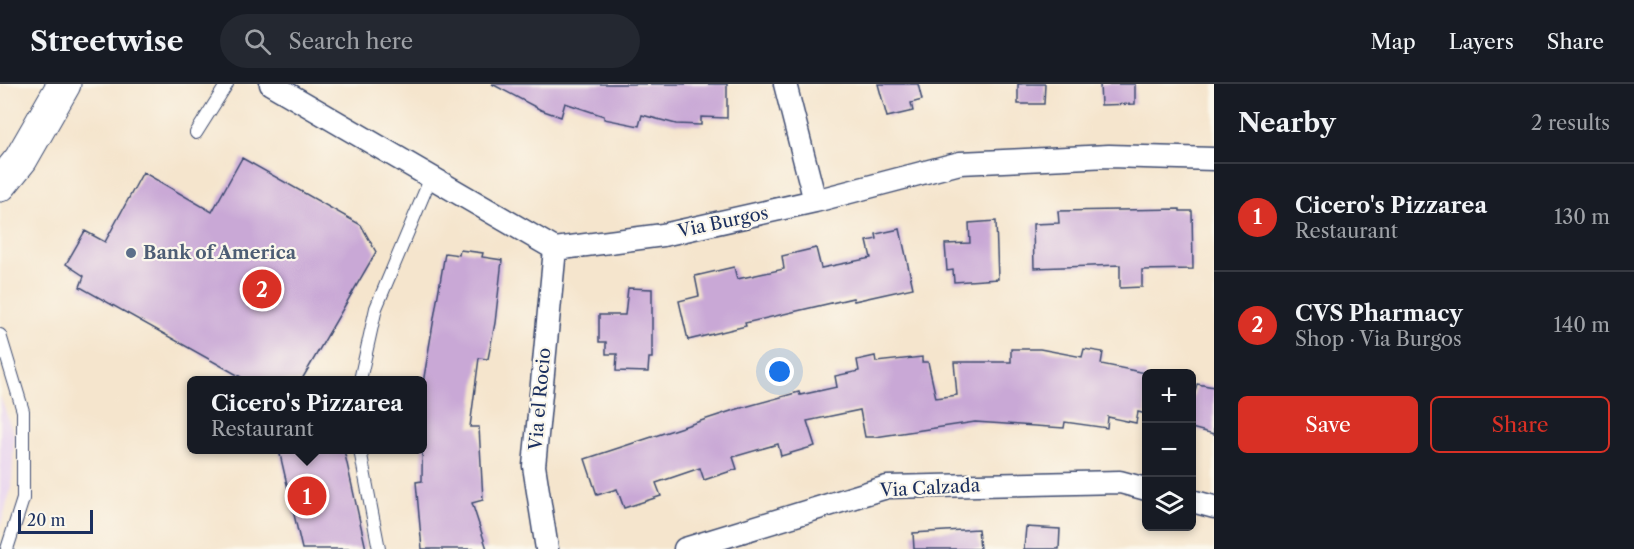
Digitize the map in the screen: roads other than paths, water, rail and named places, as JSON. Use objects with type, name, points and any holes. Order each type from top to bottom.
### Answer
[{"type":"main road","points":[[0,185],[21,159],[64,84]]},
{"type":"street","points":[[271,84],[555,249]]},
{"type":"street","points":[[785,84],[815,201]]},
{"type":"street","name":"Via Burgos","points":[[555,249],[663,235],[815,201],[960,164],[1109,156],[1214,159]]},
{"type":"street","name":"Via el Rocio","points":[[548,549],[534,465],[555,249]]},
{"type":"street","name":"Via Calzada","points":[[685,549],[887,487],[1120,482],[1142,488]]},
{"type":"street","points":[[1196,502],[1214,507]]},
{"type":"lane","points":[[196,133],[227,84]]},
{"type":"lane","points":[[361,376],[376,308],[431,177]]},
{"type":"lane","points":[[0,335],[23,411],[23,499],[7,549]]},
{"type":"lane","points":[[361,454],[379,549]]},
{"type":"place","name":"Bank of America","points":[[131,253]]},
{"type":"place","name":"CVS Pharmacy","points":[[262,289]]},
{"type":"place","name":"Cicero's Pizzarea","points":[[307,496]]}]
